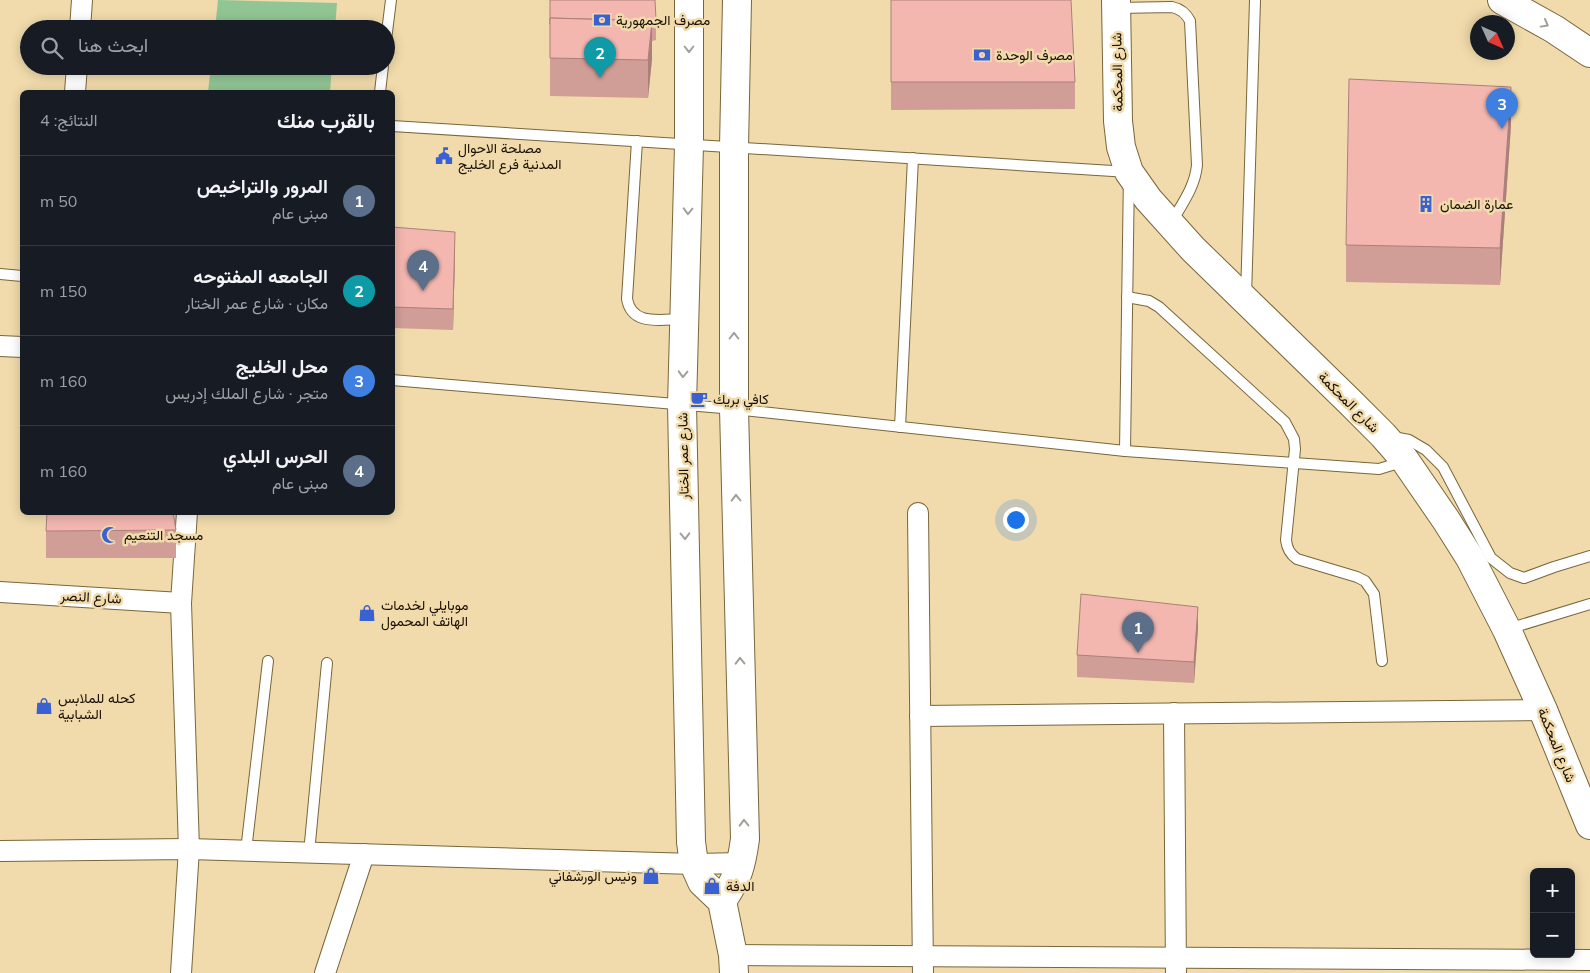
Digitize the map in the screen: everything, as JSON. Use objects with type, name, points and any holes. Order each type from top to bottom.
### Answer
[{"type":"main road","name":"شارع عمر الختار","points":[[689,0],[689,145],[682,405],[690,832],[694,864],[702,882],[722,901]]},
{"type":"main road","points":[[734,964],[722,901],[734,883],[742,863],[745,839],[734,409],[734,147],[737,0]]},
{"type":"main road","points":[[1502,0],[1554,28],[1590,53]]},
{"type":"main road","name":"شارع المحكمة","points":[[1116,4],[1118,121],[1122,147],[1129,172],[1148,199],[1193,249],[1383,434],[1404,459],[1470,558],[1507,630],[1543,710],[1590,825]]},
{"type":"street","points":[[81,20],[82,0]]},
{"type":"street","points":[[75,90],[76,75]]},
{"type":"street","points":[[0,346],[20,347]]},
{"type":"street","points":[[918,513],[923,965]]},
{"type":"street","points":[[181,973],[189,849],[182,603],[187,515]]},
{"type":"street","name":"شارع النصر","points":[[0,592],[182,603]]},
{"type":"street","points":[[920,716],[1543,710]]},
{"type":"street","points":[[1174,713],[1176,966]]},
{"type":"street","points":[[0,851],[189,849],[694,864],[742,863]]},
{"type":"street","points":[[325,973],[364,854]]},
{"type":"street","points":[[734,964],[1524,966],[1590,960]]},
{"type":"lane","points":[[388,20],[391,0]]},
{"type":"lane","points":[[1246,302],[1255,0]]},
{"type":"lane","points":[[1116,4],[1172,7],[1184,12],[1190,21],[1196,175],[1192,187],[1170,224]]},
{"type":"lane","points":[[380,90],[382,75]]},
{"type":"lane","points":[[395,126],[1129,172],[1125,451]]},
{"type":"lane","points":[[637,141],[628,306],[632,313],[644,319],[684,319]]},
{"type":"lane","points":[[900,427],[913,158]]},
{"type":"lane","points":[[0,274],[20,276]]},
{"type":"lane","points":[[1127,297],[1144,300],[1159,307],[1285,422],[1294,439],[1294,463],[1286,540],[1287,548],[1297,559],[1357,577],[1365,581],[1371,588],[1376,601],[1382,661]]},
{"type":"lane","points":[[395,380],[734,409],[1125,451],[1379,469],[1404,459]]},
{"type":"lane","points":[[1383,434],[1409,440],[1426,450],[1443,467],[1490,558],[1510,573],[1524,578],[1590,556]]},
{"type":"lane","points":[[1507,630],[1590,604]]},
{"type":"lane","points":[[246,851],[268,661]]},
{"type":"lane","points":[[308,853],[327,663]]},
{"type":"green space","points":[[218,0],[337,3],[336,20],[216,20]]},
{"type":"green space","points":[[210,75],[331,75],[330,90],[208,90]]},
{"type":"building","points":[[550,0],[655,0],[656,19],[550,18]]},
{"type":"building","name":"مصرف الوحدة","points":[[891,0],[1071,0],[1075,82],[891,82]]},
{"type":"building","points":[[550,18],[652,21],[648,60],[550,58]]},
{"type":"building","name":"عمارة الضمان","points":[[1349,79],[1511,87],[1500,248],[1346,245]]},
{"type":"building","points":[[395,227],[455,232],[453,309],[395,307]]},
{"type":"building","points":[[47,515],[174,515],[176,530],[46,531]]},
{"type":"building","points":[[1081,594],[1198,607],[1194,662],[1077,655]]},
{"type":"place","name":"مصرف الجمهورية","points":[[602,20]]},
{"type":"place","name":"مصرف الوحدة","points":[[982,55]]},
{"type":"place","name":"الجامعه المفتوحه","points":[[600,78]]},
{"type":"place","name":"محل الخليج","points":[[1502,129]]},
{"type":"place","name":"مصلحة الاحوال المدنية فرع الخليج","points":[[444,156]]},
{"type":"place","name":"عمارة الضمان","points":[[1426,204]]},
{"type":"place","name":"الحرس البلدي","points":[[423,291]]},
{"type":"place","name":"كافي بريك","points":[[699,399]]},
{"type":"place","name":"مسجد التنعيم","points":[[110,535]]},
{"type":"place","name":"موبايلي لخدمات الهاتف المحمول","points":[[367,613]]},
{"type":"place","name":"المرور والتراخيص","points":[[1138,653]]},
{"type":"place","name":"كحله للملابس الشبابية","points":[[44,706]]},
{"type":"place","name":"ونيس الورشفاني","points":[[651,876]]},
{"type":"place","name":"الدفة","points":[[712,886]]}]
